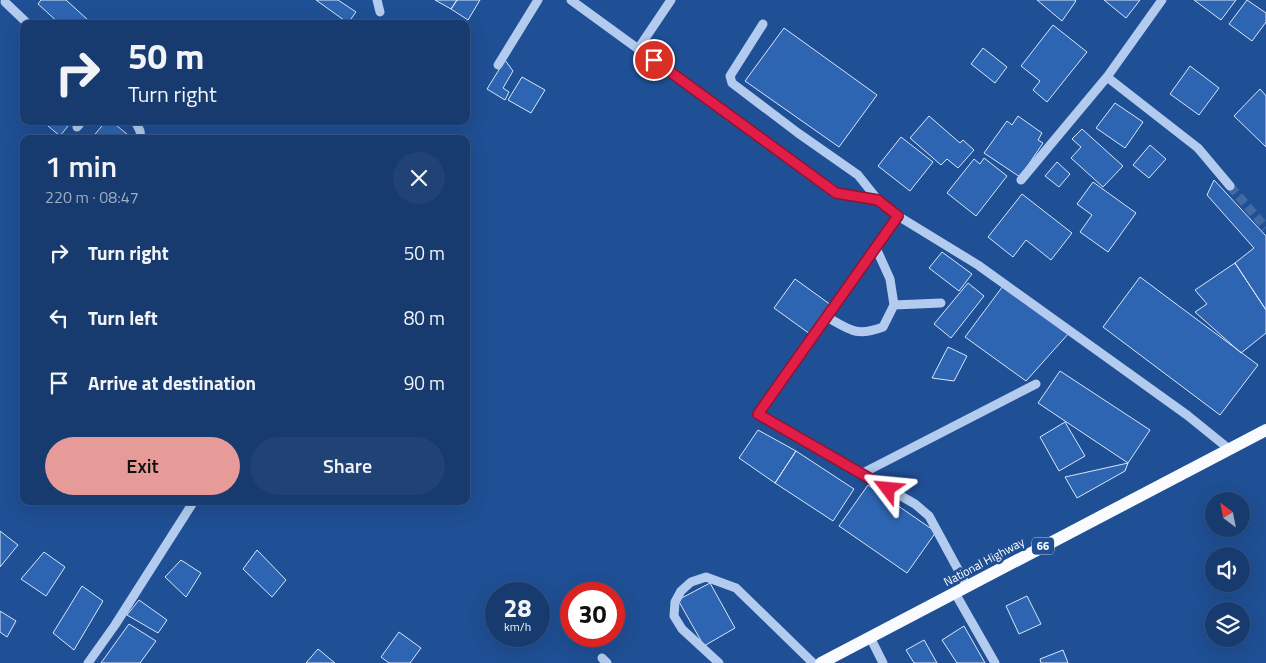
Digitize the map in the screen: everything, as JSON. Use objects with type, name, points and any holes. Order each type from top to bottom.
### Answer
[{"type":"main road","name":"National Highway","points":[[820,663],[1266,430]]},
{"type":"street","points":[[377,0],[380,12]]},
{"type":"street","points":[[498,65],[538,0]]},
{"type":"street","points":[[571,0],[836,193],[878,200]]},
{"type":"street","points":[[638,49],[670,0]]},
{"type":"street","points":[[1021,180],[1107,77],[1162,0]]},
{"type":"street","points":[[4,3],[23,20]]},
{"type":"street","points":[[763,24],[730,76],[732,83],[858,175],[878,200],[898,216],[978,264],[1179,409],[1229,449]]},
{"type":"street","points":[[1107,77],[1198,148],[1230,186]]},
{"type":"street","points":[[898,216],[758,414],[915,504],[928,516],[967,586]]},
{"type":"street","points":[[827,317],[848,329],[865,334],[883,327],[894,304],[890,279],[876,248]]},
{"type":"street","points":[[894,304],[941,303]]},
{"type":"street","points":[[861,474],[1036,384]]},
{"type":"street","points":[[88,663],[115,625],[191,505]]},
{"type":"street","points":[[719,663],[682,629],[674,616],[675,602],[681,591],[691,582],[706,577],[736,588],[812,663]]},
{"type":"street","points":[[955,593],[995,663]]},
{"type":"street","points":[[870,637],[884,663]]},
{"type":"building","points":[[41,0],[66,0],[88,20],[56,20],[38,4]]},
{"type":"building","points":[[316,0],[338,0],[356,12],[350,20],[344,20]]},
{"type":"building","points":[[435,0],[457,0],[451,9]]},
{"type":"building","points":[[457,0],[480,0],[468,20],[451,9]]},
{"type":"building","points":[[1037,0],[1075,0],[1076,1],[1062,21]]},
{"type":"building","points":[[1104,0],[1140,0],[1126,18]]},
{"type":"building","points":[[1194,0],[1236,0],[1221,20]]},
{"type":"building","points":[[1247,0],[1266,13],[1266,22],[1252,41],[1229,24]]},
{"type":"building","points":[[1053,25],[1087,52],[1047,102],[1033,90],[1040,81],[1021,66]]},
{"type":"building","points":[[784,28],[877,95],[839,147],[745,81]]},
{"type":"building","points":[[983,48],[1007,67],[995,83],[971,64]]},
{"type":"building","points":[[505,60],[513,71],[503,88],[509,92],[505,100],[487,89]]},
{"type":"building","points":[[1190,66],[1219,88],[1199,115],[1170,94]]},
{"type":"building","points":[[522,77],[545,90],[531,113],[508,100]]},
{"type":"building","points":[[1260,89],[1266,96],[1266,147],[1234,116]]},
{"type":"building","points":[[1115,103],[1143,122],[1125,148],[1096,128]]},
{"type":"building","points":[[929,116],[960,143],[963,140],[974,150],[958,168],[947,159],[941,165],[910,138]]},
{"type":"building","points":[[1018,116],[1042,133],[1038,140],[1043,143],[1020,177],[984,153],[1007,121],[1012,125]]},
{"type":"building","points":[[47,125],[69,125],[59,135]]},
{"type":"building","points":[[103,125],[116,125],[128,135],[94,135]]},
{"type":"building","points":[[1082,129],[1123,166],[1103,187],[1071,158],[1081,147],[1072,139]]},
{"type":"building","points":[[901,137],[933,162],[910,191],[878,166]]},
{"type":"building","points":[[1150,145],[1166,159],[1149,178],[1133,165]]},
{"type":"building","points":[[984,158],[1007,176],[976,216],[947,193],[974,159],[980,164]]},
{"type":"building","points":[[1057,162],[1070,174],[1059,187],[1045,176]]},
{"type":"building","points":[[1214,180],[1266,236],[1266,310],[1235,263],[1254,248],[1207,195]]},
{"type":"building","points":[[1093,182],[1136,213],[1108,252],[1080,232],[1092,215],[1077,204]]},
{"type":"building","points":[[1022,194],[1072,233],[1051,260],[1026,240],[1013,257],[988,237]]},
{"type":"building","points":[[942,252],[972,274],[959,291],[929,268]]},
{"type":"building","points":[[1235,263],[1266,310],[1266,333],[1241,353],[1195,312],[1207,304],[1195,290]]},
{"type":"building","points":[[1140,277],[1258,365],[1220,415],[1103,327]]},
{"type":"building","points":[[795,279],[831,305],[810,334],[774,308]]},
{"type":"building","points":[[968,283],[984,296],[951,338],[934,324]]},
{"type":"building","points":[[1003,286],[1069,333],[1026,381],[965,337]]},
{"type":"building","points":[[948,347],[967,356],[954,381],[932,378]]},
{"type":"building","points":[[1060,371],[1150,430],[1128,463],[1038,403]]},
{"type":"building","points":[[1065,422],[1085,456],[1059,471],[1040,437]]},
{"type":"building","points":[[758,430],[796,451],[775,483],[739,458]]},
{"type":"building","points":[[796,451],[854,489],[833,521],[775,483]]},
{"type":"building","points":[[1128,463],[1125,471],[1077,498],[1065,477]]},
{"type":"building","points":[[868,485],[936,532],[907,573],[839,526]]},
{"type":"building","points":[[0,531],[18,545],[0,567]]},
{"type":"building","points":[[257,550],[286,580],[272,597],[243,569]]},
{"type":"building","points":[[44,552],[65,567],[46,596],[21,579]]},
{"type":"building","points":[[181,560],[201,573],[186,597],[165,577]]},
{"type":"building","points":[[710,583],[735,628],[704,646],[678,600]]},
{"type":"building","points":[[82,586],[103,601],[74,650],[53,633]]},
{"type":"building","points":[[1027,596],[1041,624],[1019,634],[1006,606]]},
{"type":"building","points":[[139,600],[167,620],[158,633],[127,615]]},
{"type":"building","points":[[0,611],[16,621],[7,637],[0,632]]},
{"type":"building","points":[[129,624],[156,641],[140,663],[101,663]]},
{"type":"building","points":[[964,626],[985,663],[957,663],[942,640]]},
{"type":"building","points":[[399,632],[421,648],[410,663],[389,663],[381,657]]},
{"type":"building","points":[[924,640],[937,663],[914,663],[906,650]]},
{"type":"building","points":[[318,649],[335,663],[306,663]]},
{"type":"building","points":[[1063,650],[1068,663],[1041,663],[1040,659]]},
{"type":"tunnel","points":[[1230,186],[1266,228]]},
{"type":"route","points":[[654,60],[836,193],[878,200],[898,216],[758,414],[888,489]]}]
